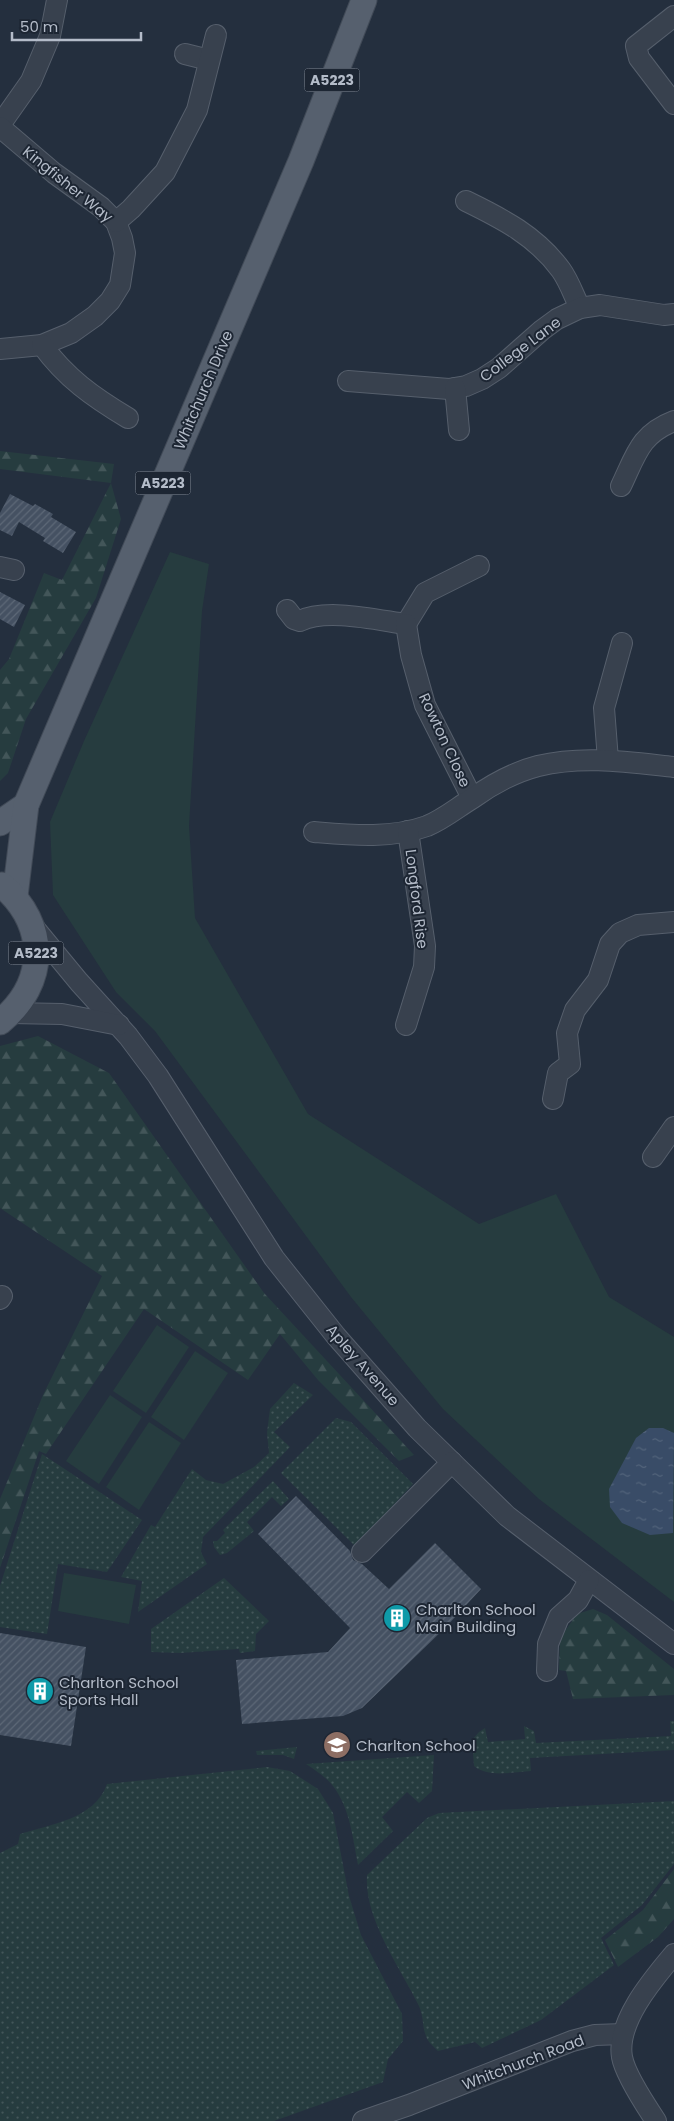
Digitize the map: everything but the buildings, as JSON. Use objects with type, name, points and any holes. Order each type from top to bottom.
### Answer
[{"type":"main road","name":"Whitchurch Drive","points":[[5,1018],[25,995],[34,972],[36,948],[32,925],[25,910],[7,890],[26,805],[301,161],[364,0]]},
{"type":"main road","points":[[0,823],[26,805]]},
{"type":"street","points":[[0,126],[31,81],[50,36],[58,0]]},
{"type":"street","points":[[674,16],[636,46],[639,58],[674,104]]},
{"type":"street","points":[[116,222],[132,210],[165,172],[197,110],[216,35]]},
{"type":"street","points":[[186,54],[209,60]]},
{"type":"street","name":"Kingfisher Way","points":[[0,126],[54,174],[101,207],[116,222],[122,238],[124,253],[120,285],[110,301],[95,316],[71,333],[42,345],[0,350]]},
{"type":"street","points":[[466,201],[512,224],[542,248],[562,271],[580,308]]},
{"type":"street","name":"College Lane","points":[[348,381],[455,388],[466,386],[482,379],[499,368],[557,319],[580,308],[600,305],[664,315],[674,314]]},
{"type":"street","points":[[42,345],[71,379],[128,418]]},
{"type":"street","points":[[455,388],[459,430]]},
{"type":"street","points":[[621,486],[642,443],[653,431],[674,421]]},
{"type":"street","points":[[287,610],[294,619],[300,622],[308,617],[324,615],[406,624],[425,593],[479,566]]},
{"type":"street","name":"Rowton Close","points":[[406,624],[411,655],[425,705],[472,798]]},
{"type":"street","points":[[608,760],[604,708],[622,643]]},
{"type":"street","points":[[314,832],[356,835],[408,831],[428,825],[450,814],[489,787],[536,767],[570,760],[608,760],[674,767]]},
{"type":"street","name":"Longford Rise","points":[[406,1025],[424,967],[426,946],[408,831]]},
{"type":"street","points":[[553,1099],[558,1072],[570,1064],[567,1034],[575,1010],[598,980],[610,944],[620,933],[638,926],[674,922]]},
{"type":"street","name":"Apley Avenue","points":[[32,925],[79,982],[119,1025],[158,1076],[274,1258],[336,1336],[417,1428],[507,1516],[674,1644]]},
{"type":"street","points":[[5,1018],[62,1014],[119,1025]]},
{"type":"street","points":[[654,1157],[674,1127]]},
{"type":"street","points":[[362,1552],[452,1462]]},
{"type":"street","points":[[547,1671],[548,1644],[558,1617],[578,1600],[589,1580]]},
{"type":"street","points":[[656,2121],[640,2096],[622,2057],[622,2034],[630,2014],[674,1954]]},
{"type":"street","name":"Whitchurch Road","points":[[363,2121],[409,2105],[572,2041],[595,2035],[622,2034]]},
{"type":"green space","points":[[0,451],[114,464],[111,483],[0,469]]},
{"type":"green space","points":[[111,483],[121,519],[96,598],[26,719],[8,773],[0,781],[0,670],[9,659],[44,573],[62,580]]},
{"type":"green space","points":[[170,552],[209,564],[202,611],[189,826],[195,918],[308,1114],[479,1224],[556,1194],[609,1297],[674,1337],[674,1602],[539,1499],[443,1409],[351,1297],[155,1031],[116,992],[53,895],[50,822],[84,741]]},
{"type":"green space","points":[[38,1036],[109,1073],[264,1293],[414,1455],[399,1461],[318,1380],[280,1334],[248,1380],[144,1309],[46,1454],[39,1451],[0,1568],[0,1499],[43,1395],[102,1276],[0,1208],[0,1046]]},
{"type":"green space","points":[[157,1325],[189,1347],[146,1413],[113,1391]]},
{"type":"green space","points":[[195,1351],[228,1373],[184,1440],[151,1417]]},
{"type":"green space","points":[[294,1383],[313,1395],[274,1432],[290,1447],[203,1537],[201,1552],[207,1564],[138,1612],[142,1581],[121,1577],[151,1525],[155,1527],[192,1469],[206,1480],[223,1484],[254,1467],[269,1453],[267,1433],[270,1409]]},
{"type":"green space","points":[[110,1395],[142,1417],[99,1484],[66,1461]]},
{"type":"green space","points":[[336,1418],[351,1422],[413,1484],[355,1546],[281,1473]]},
{"type":"green space","points":[[149,1422],[181,1443],[139,1510],[106,1487]]},
{"type":"green space","points":[[42,1454],[142,1520],[107,1572],[58,1564],[47,1634],[0,1627],[0,1586]]},
{"type":"green space","points":[[273,1481],[289,1499],[281,1506],[272,1497],[247,1522],[254,1531],[227,1553],[220,1555],[214,1547],[213,1541],[217,1541],[225,1533],[223,1530]]},
{"type":"green space","points":[[64,1573],[136,1585],[129,1624],[58,1611]]},
{"type":"green space","points":[[224,1578],[269,1621],[256,1634],[255,1651],[240,1653],[239,1649],[180,1653],[151,1652],[151,1629]]},
{"type":"green space","points":[[593,1609],[607,1615],[674,1669],[674,1695],[573,1699],[566,1671],[559,1670],[560,1638],[577,1614]]},
{"type":"green space","points":[[670,1721],[674,1721],[674,1750],[530,1758],[531,1771],[509,1773],[486,1772],[474,1766],[472,1740],[485,1728],[488,1742],[525,1739],[524,1726],[534,1731],[536,1743],[671,1736]]},
{"type":"green space","points":[[297,1747],[294,1759],[283,1755],[257,1755],[256,1751]]},
{"type":"green space","points":[[434,1755],[432,1791],[419,1803],[407,1792],[382,1817],[393,1831],[358,1865],[350,1824],[339,1795],[327,1780],[306,1764]]},
{"type":"green space","points":[[267,1767],[290,1771],[318,1789],[333,1813],[349,1896],[361,1935],[402,2014],[403,2041],[388,2059],[383,2082],[274,2121],[0,2121],[0,1853],[18,1844],[20,1834],[58,1823],[82,1813],[101,1796],[107,1784]]},
{"type":"green space","points":[[674,1801],[674,1864],[642,1905],[601,1938],[614,1965],[541,2020],[482,2048],[475,2042],[438,2051],[427,2038],[419,2006],[377,1926],[371,1909],[367,1875],[427,1818],[439,1813]]},
{"type":"green space","points":[[674,1869],[674,1919],[658,1937],[618,1967],[605,1940],[643,1910]]},
{"type":"water","points":[[649,1428],[663,1428],[674,1433],[673,1533],[650,1535],[622,1523],[610,1507],[609,1489],[636,1438]]},
{"type":"place","name":"Charlton School Main Building","points":[[397,1618]]},
{"type":"place","name":"Charlton School Sports Hall","points":[[40,1691]]},
{"type":"place","name":"Charlton School","points":[[337,1745]]}]
